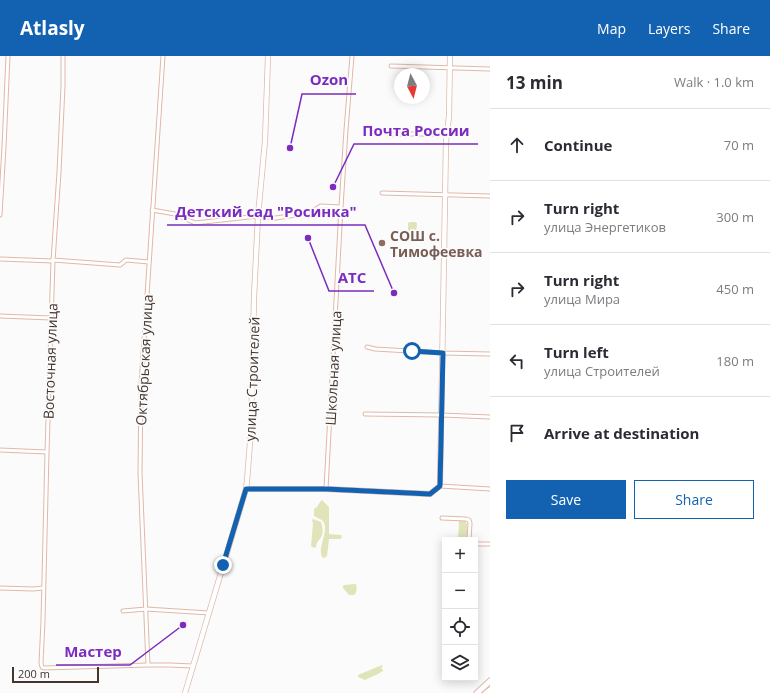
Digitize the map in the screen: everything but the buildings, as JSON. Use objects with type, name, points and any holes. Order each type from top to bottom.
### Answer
[{"type":"main road","name":"улица Строителей","points":[[185,693],[246,489],[251,430],[254,297],[258,216],[265,141],[268,56]]},
{"type":"main road","points":[[246,489],[326,489],[430,494],[440,486],[445,195],[450,56]]},
{"type":"main road","points":[[477,693],[490,681]]},
{"type":"main road","points":[[486,693],[490,690]]},
{"type":"street","points":[[0,215],[8,56]]},
{"type":"street","name":"Восточная улица","points":[[63,56],[63,94],[53,261],[41,663],[42,667],[44,668],[148,665]]},
{"type":"street","name":"Октябрьская улица","points":[[148,665],[140,473],[141,385],[152,210],[164,56]]},
{"type":"street","name":"Школьная улица","points":[[326,489],[341,207],[352,56]]},
{"type":"street","points":[[391,66],[490,69]]},
{"type":"street","points":[[389,134],[447,134]]},
{"type":"street","points":[[382,193],[490,196]]},
{"type":"street","points":[[152,210],[175,214],[195,223],[258,216],[276,218],[309,213],[321,206],[341,207]]},
{"type":"street","points":[[0,259],[120,265],[126,260],[149,262]]},
{"type":"street","points":[[0,316],[51,318]]},
{"type":"street","points":[[367,347],[375,349],[443,353],[490,354]]},
{"type":"street","points":[[365,414],[490,417]]},
{"type":"street","points":[[0,450],[47,452]]},
{"type":"street","points":[[440,486],[490,489]]},
{"type":"street","points":[[442,518],[466,518],[469,520],[469,537]]},
{"type":"street","points":[[478,544],[490,544]]},
{"type":"street","points":[[0,588],[43,588]]},
{"type":"street","points":[[123,611],[146,609],[209,613]]},
{"type":"street","points":[[148,665],[193,666]]},
{"type":"green space","points":[[321,208],[335,209],[334,218],[320,217]]},
{"type":"green space","points":[[408,223],[417,223],[416,237],[414,239],[409,239],[408,237]]},
{"type":"green space","points":[[322,500],[329,507],[329,534],[342,536],[341,539],[329,539],[327,556],[324,558],[322,557],[321,548],[325,525],[322,520],[314,516],[314,509]]},
{"type":"green space","points":[[313,519],[321,522],[323,529],[322,536],[314,548],[311,546]]},
{"type":"green space","points":[[459,521],[465,521],[467,524],[467,537],[458,537]]},
{"type":"green space","points":[[356,584],[356,593],[354,595],[349,595],[343,588],[344,585]]},
{"type":"green space","points":[[382,665],[383,666],[381,668],[383,671],[378,674],[365,680],[358,677],[358,675]]},
{"type":"place","name":"Ozon","points":[[290,148]]},
{"type":"place","name":"Почта России","points":[[333,187]]},
{"type":"place","name":"АТС","points":[[308,238]]},
{"type":"place","name":"СОШ с. Тимофеевка","points":[[382,243]]},
{"type":"place","name":"Детский сад \"Росинка\"","points":[[394,293]]},
{"type":"place","name":"Мастер","points":[[183,625]]},
{"type":"route","points":[[223,565],[246,489],[326,489],[430,494],[440,486],[443,353],[412,351]]}]
